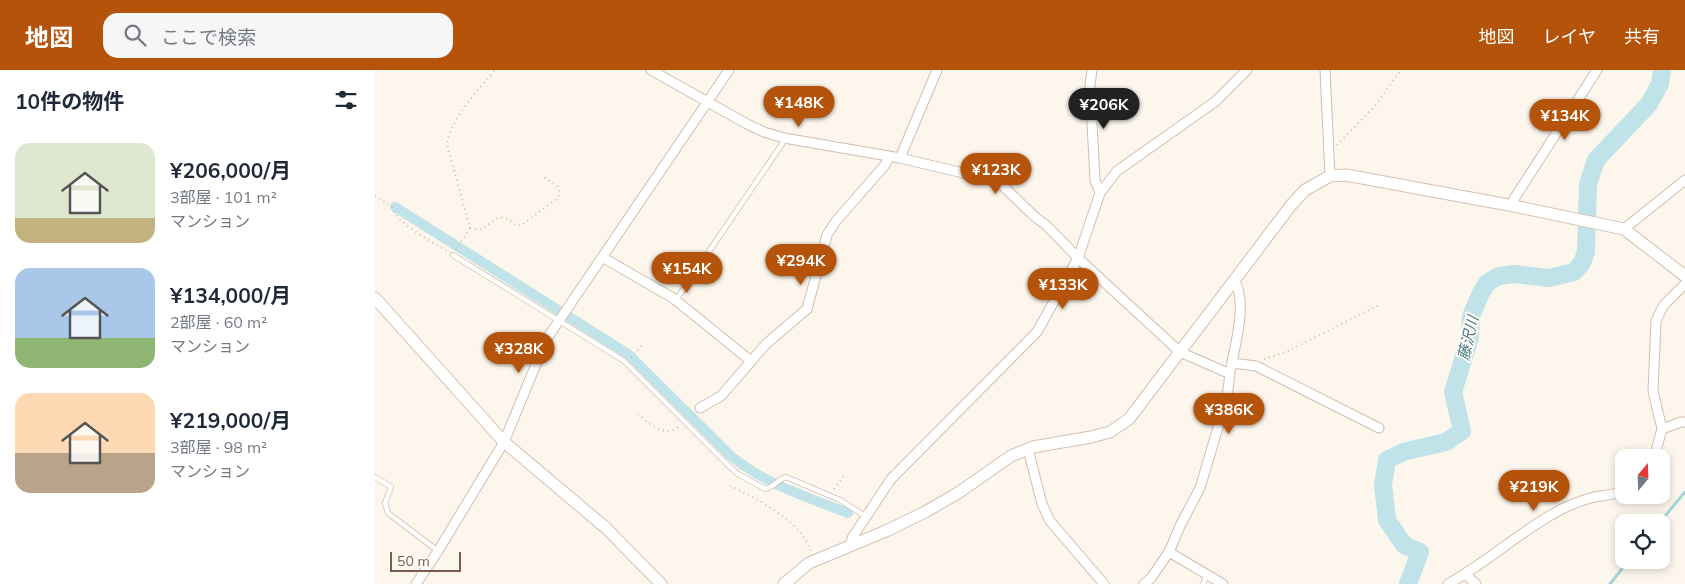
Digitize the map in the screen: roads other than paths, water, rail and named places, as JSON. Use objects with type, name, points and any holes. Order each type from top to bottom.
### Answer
[{"type":"street","points":[[651,70],[764,132],[784,138],[900,158],[984,178],[1003,185],[1033,216],[1047,226],[1078,258],[1180,352],[1230,374]]},
{"type":"street","points":[[416,584],[504,442],[540,354],[559,319],[729,70]]},
{"type":"street","points":[[900,158],[937,70]]},
{"type":"street","points":[[1092,70],[1090,86],[1095,180],[1100,192]]},
{"type":"street","points":[[851,545],[852,538],[865,516],[891,479],[1037,332],[1078,258],[1100,192],[1117,171],[1216,101],[1247,70]]},
{"type":"street","points":[[1325,70],[1330,176]]},
{"type":"street","points":[[1514,206],[1514,199],[1597,70]]},
{"type":"street","points":[[700,408],[721,396],[766,344],[807,309],[827,235],[885,165],[889,157]]},
{"type":"street","points":[[784,584],[803,567],[816,560],[925,512],[958,493],[1011,456],[1027,450],[1110,432],[1129,419],[1292,204],[1305,190],[1330,176],[1346,175],[1514,206],[1624,229],[1685,276]]},
{"type":"street","points":[[1624,229],[1685,180]]},
{"type":"street","points":[[602,257],[676,300],[751,361]]},
{"type":"street","points":[[1144,584],[1151,578],[1169,552],[1200,488],[1207,468],[1227,397],[1240,314],[1239,293],[1234,280]]},
{"type":"street","points":[[1656,449],[1662,429],[1653,391],[1656,321],[1663,306],[1685,284]]},
{"type":"street","points":[[375,298],[504,442],[606,528],[661,584]]},
{"type":"street","points":[[1232,363],[1256,366],[1379,428]]},
{"type":"street","points":[[1662,429],[1685,422]]},
{"type":"street","points":[[1027,450],[1042,504],[1050,521],[1104,584]]},
{"type":"street","points":[[1448,584],[1551,515],[1595,497],[1615,494]]},
{"type":"street","points":[[1169,552],[1223,584]]},
{"type":"street","points":[[1465,574],[1477,584]]},
{"type":"lane","points":[[676,300],[782,144],[784,138]]},
{"type":"lane","points":[[454,254],[624,361],[733,470],[762,488],[769,488],[786,477],[830,495],[865,516]]},
{"type":"lane","points":[[375,477],[391,487],[385,503],[388,513],[438,551]]},
{"type":"lane","points":[[1203,584],[1207,574]]},
{"type":"waterway","name":"藤沢川","points":[[1408,584],[1420,552],[1404,545],[1387,520],[1383,485],[1387,460],[1403,452],[1446,442],[1462,431],[1453,392],[1470,337],[1471,316],[1487,283],[1499,276],[1514,274],[1549,278],[1574,272],[1582,263],[1586,252],[1588,184],[1596,160],[1649,104],[1660,84],[1662,70]]},
{"type":"waterway","points":[[395,207],[628,354],[731,456],[744,466],[787,489],[848,513]]},
{"type":"waterway","points":[[1667,514],[1685,492]]},
{"type":"waterway","points":[[1610,584],[1622,569]]}]
